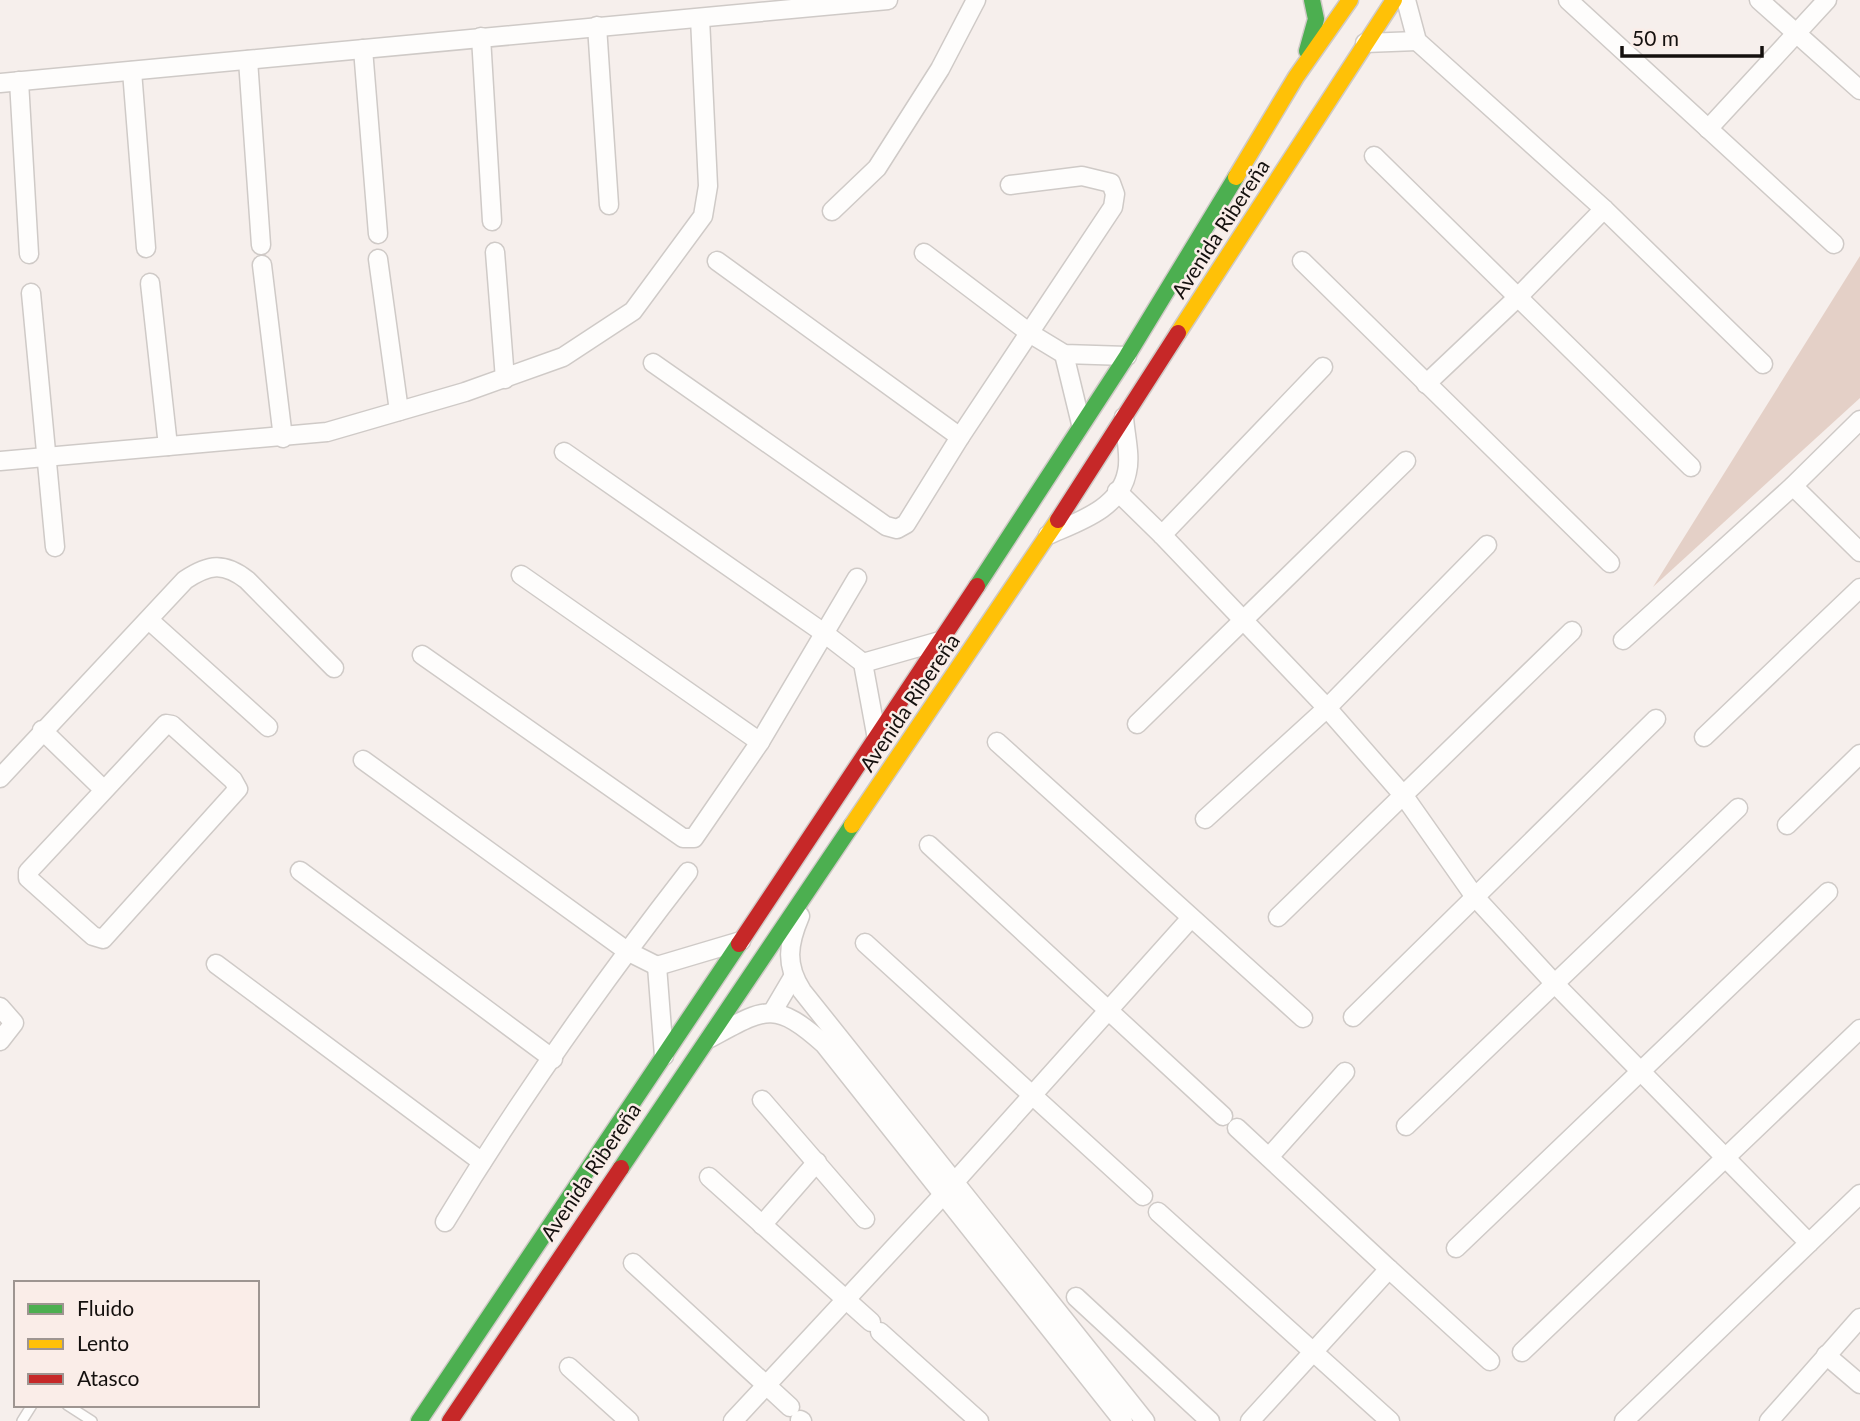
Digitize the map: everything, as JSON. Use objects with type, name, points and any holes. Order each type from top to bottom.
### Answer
[{"type":"street","points":[[0,83],[888,0]]},
{"type":"street","points":[[832,211],[877,168],[940,69],[976,0]]},
{"type":"street","points":[[1297,77],[1316,28],[1315,6],[1312,0]]},
{"type":"street","name":"Avenida Ribereña","points":[[419,1421],[877,739],[1127,356],[1297,77],[1350,0]]},
{"type":"street","name":"Avenida Ribereña","points":[[450,1421],[1048,535],[1394,0]]},
{"type":"street","points":[[1406,0],[1417,41],[1604,209],[1762,364]]},
{"type":"street","points":[[1568,0],[1834,244]]},
{"type":"street","points":[[1759,0],[1860,90]]},
{"type":"street","points":[[1708,129],[1827,0]]},
{"type":"street","points":[[0,461],[327,432],[505,379],[563,357],[633,310],[703,216],[708,186],[700,18]]},
{"type":"street","points":[[597,26],[609,205]]},
{"type":"street","points":[[481,37],[492,221]]},
{"type":"street","points":[[1365,43],[1417,41]]},
{"type":"street","points":[[363,48],[377,234]]},
{"type":"street","points":[[248,60],[261,245]]},
{"type":"street","points":[[132,71],[146,248]]},
{"type":"street","points":[[19,81],[29,254]]},
{"type":"street","points":[[1374,156],[1691,467]]},
{"type":"street","points":[[653,363],[887,526],[897,529],[906,524],[960,437],[1108,218],[1115,194],[1111,183],[1082,176],[1010,185]]},
{"type":"street","points":[[1426,384],[1518,297],[1604,209]]},
{"type":"street","points":[[495,252],[505,379]]},
{"type":"street","points":[[924,253],[1031,334],[1064,354],[1127,356]]},
{"type":"street","points":[[378,259],[399,411]]},
{"type":"street","points":[[717,261],[960,437]]},
{"type":"street","points":[[1302,261],[1610,563]]},
{"type":"street","points":[[261,265],[283,438]]},
{"type":"street","points":[[150,283],[168,446]]},
{"type":"street","points":[[31,293],[55,547]]},
{"type":"street","points":[[1064,354],[1081,424]]},
{"type":"street","points":[[1162,535],[1323,367]]},
{"type":"street","points":[[1048,535],[1090,517],[1105,506],[1117,491],[1127,473],[1124,417]]},
{"type":"street","points":[[1623,640],[1860,420]]},
{"type":"street","points":[[564,452],[824,632],[863,663],[877,739]]},
{"type":"street","points":[[1137,724],[1406,461]]},
{"type":"street","points":[[1793,485],[1860,552]]},
{"type":"street","points":[[1117,491],[1245,620],[1327,708],[1404,796],[1475,897],[1556,985],[1809,1243]]},
{"type":"street","points":[[1205,820],[1327,708],[1487,545]]},
{"type":"street","points":[[0,778],[42,730],[185,580],[197,571],[218,565],[231,567],[334,668]]},
{"type":"street","points":[[521,575],[760,742]]},
{"type":"street","points":[[422,655],[683,838],[694,838],[701,832],[760,742],[858,578]]},
{"type":"street","points":[[1704,737],[1860,588]]},
{"type":"street","points":[[149,620],[268,727]]},
{"type":"street","points":[[1278,917],[1572,631]]},
{"type":"street","points":[[863,663],[940,641]]},
{"type":"street","points":[[1353,1017],[1656,719]]},
{"type":"street","points":[[166,724],[172,725],[223,771],[238,789],[103,939],[93,936],[37,887],[28,878],[28,872],[103,789],[166,724]]},
{"type":"street","points":[[42,730],[103,789]]},
{"type":"street","points":[[997,742],[1303,1018]]},
{"type":"street","points":[[1787,825],[1860,754]]},
{"type":"street","points":[[363,760],[627,951],[657,966],[741,941]]},
{"type":"street","points":[[1406,1126],[1738,808]]},
{"type":"street","points":[[929,845],[1223,1116]]},
{"type":"street","points":[[300,871],[552,1059]]},
{"type":"street","points":[[446,1222],[482,1162],[552,1059],[627,951],[688,872]]},
{"type":"street","points":[[814,884],[791,937],[788,954],[793,977],[1123,1421]]},
{"type":"street","points":[[1456,1248],[1828,892]]},
{"type":"street","points":[[733,1421],[948,1189],[1191,918]]},
{"type":"street","points":[[865,943],[1143,1196]]},
{"type":"street","points":[[216,964],[482,1162]]},
{"type":"street","points":[[657,966],[664,1056]]},
{"type":"street","points":[[773,1011],[793,977]]},
{"type":"street","points":[[0,1007],[13,1023],[0,1041]]},
{"type":"street","points":[[704,1042],[757,1013],[773,1011],[804,1026],[824,1044],[1145,1421]]},
{"type":"street","points":[[1522,1352],[1860,1029]]},
{"type":"street","points":[[1269,1157],[1345,1072]]},
{"type":"street","points":[[762,1100],[865,1219]]},
{"type":"street","points":[[1237,1128],[1490,1361]]},
{"type":"street","points":[[762,1225],[817,1162]]},
{"type":"street","points":[[709,1177],[979,1421]]},
{"type":"street","points":[[1624,1421],[1860,1194]]},
{"type":"street","points":[[1158,1212],[1315,1350],[1390,1421]]},
{"type":"street","points":[[633,1263],[797,1416]]},
{"type":"street","points":[[1250,1421],[1389,1269]]},
{"type":"street","points":[[1076,1297],[1210,1421]]},
{"type":"street","points":[[1769,1421],[1860,1318]]},
{"type":"street","points":[[1826,1355],[1860,1384]]},
{"type":"street","points":[[569,1367],[629,1421]]},
{"type":"lane","points":[[70,1407],[92,1421]]},
{"type":"shaded area","points":[[1860,256],[1860,398],[1653,587]]},
{"type":"traffic: fast","points":[[1307,51],[1316,19],[1312,0]]},
{"type":"traffic: fast","points":[[977,586],[1127,356],[1236,177]]},
{"type":"traffic: fast","points":[[621,1168],[852,825]]},
{"type":"traffic: fast","points":[[419,1421],[739,944]]},
{"type":"traffic: slow","points":[[1236,177],[1296,77],[1350,0]]},
{"type":"traffic: slow","points":[[1178,333],[1394,0]]},
{"type":"traffic: slow","points":[[852,825],[1058,520]]},
{"type":"traffic: jam","points":[[1058,520],[1178,333]]},
{"type":"traffic: jam","points":[[739,944],[977,586]]},
{"type":"traffic: jam","points":[[450,1421],[621,1168]]}]
